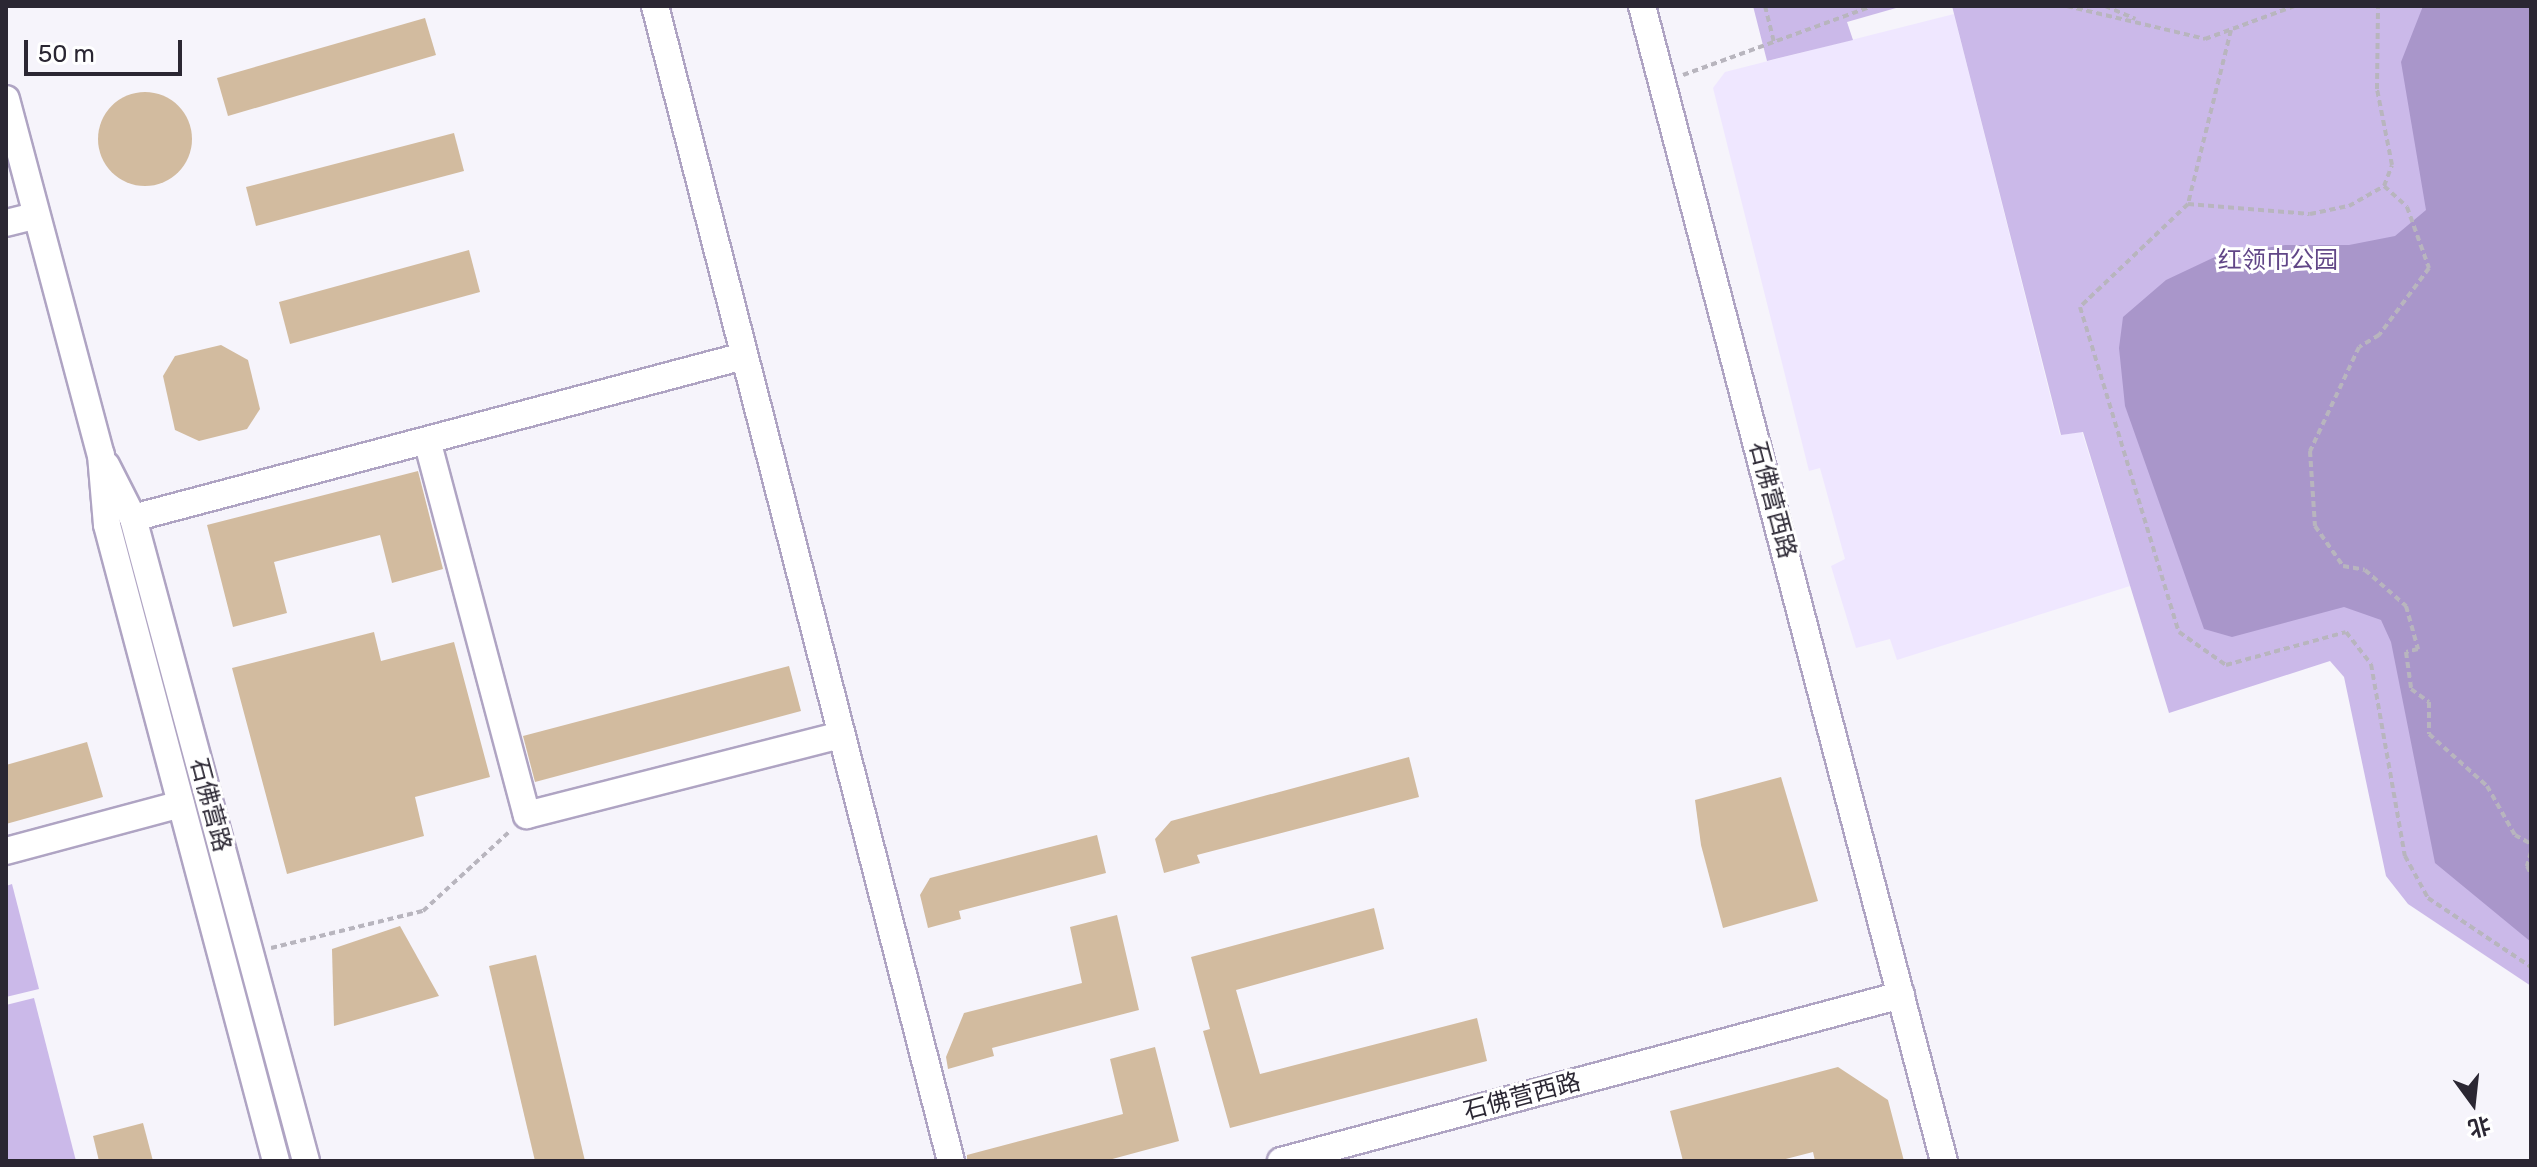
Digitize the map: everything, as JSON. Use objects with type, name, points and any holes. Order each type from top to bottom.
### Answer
[{"type":"street","points":[[655,6],[951,1161]]},
{"type":"street","name":"石佛营西路","points":[[1642,6],[1944,1161]]},
{"type":"street","name":"石佛营路","points":[[6,99],[101,455],[107,525],[276,1161]]},
{"type":"street","points":[[6,223],[35,216]]},
{"type":"street","points":[[133,518],[428,444],[744,356]]},
{"type":"street","points":[[428,444],[527,815],[840,735]]},
{"type":"street","name":"石佛营路","points":[[101,455],[133,518],[306,1161]]},
{"type":"street","points":[[6,851],[181,804]]},
{"type":"street","name":"石佛营西路","points":[[1281,1161],[1901,995]]},
{"type":"path","points":[[1765,6],[1774,42]]},
{"type":"path","points":[[1662,83],[1873,6]]},
{"type":"path","points":[[2067,6],[2205,39],[2294,6]]},
{"type":"path","points":[[2105,6],[2168,29]]},
{"type":"path","points":[[2188,204],[2310,214],[2349,206],[2384,186],[2392,165],[2377,89],[2378,6]]},
{"type":"path","points":[[2231,30],[2188,204],[2080,307],[2179,632],[2226,665],[2346,632],[2371,664],[2405,856],[2428,898],[2531,967]]},
{"type":"path","points":[[2384,186],[2407,207],[2429,268],[2379,335],[2359,347],[2310,451],[2315,526],[2343,566],[2365,570],[2406,606],[2418,649],[2406,652],[2411,689],[2429,702],[2429,734],[2487,786],[2515,835],[2531,844]]},
{"type":"path","points":[[250,953],[423,911],[527,815]]},
{"type":"path","points":[[2531,852],[2527,866],[2531,874]]},
{"type":"shaded area","points":[[2423,6],[2531,6],[2531,942],[2435,863],[2391,642],[2381,620],[2344,607],[2232,637],[2204,629],[2125,406],[2119,348],[2123,317],[2166,280],[2219,255],[2285,245],[2349,245],[2395,236],[2426,210],[2401,62]]},
{"type":"shaded area","points":[[1954,14],[2060,435],[2082,432],[2130,586],[1897,660],[1890,639],[1856,648],[1831,566],[1845,559],[1820,468],[1809,471],[1713,88],[1725,72]]},
{"type":"green space","points":[[1753,6],[1903,6],[1847,22],[1853,40],[1767,61]]},
{"type":"green space","name":"红领巾公园","points":[[1952,6],[2531,6],[2531,986],[2408,904],[2386,876],[2344,677],[2330,661],[2169,713],[2083,432],[2061,435]]},
{"type":"green space","points":[[12,884],[39,989],[6,997],[6,886]]},
{"type":"green space","points":[[34,998],[76,1161],[6,1161],[6,1005]]},
{"type":"building","points":[[425,18],[436,55],[228,116],[217,78]]},
{"type":"building","points":[[145,92],[163,96],[178,106],[188,121],[192,139],[188,157],[178,172],[163,182],[145,186],[127,182],[112,172],[102,157],[98,139],[102,121],[112,106],[127,96]]},
{"type":"building","points":[[454,133],[464,171],[256,226],[246,187]]},
{"type":"building","points":[[469,250],[480,292],[290,344],[279,302]]},
{"type":"building","points":[[221,345],[248,360],[260,409],[247,429],[199,441],[175,430],[163,376],[175,356]]},
{"type":"building","points":[[418,471],[443,569],[392,583],[380,535],[274,562],[287,613],[233,627],[207,525]]},
{"type":"building","points":[[374,632],[381,661],[454,642],[490,777],[415,797],[424,836],[287,874],[232,668]]},
{"type":"building","points":[[789,666],[801,711],[535,782],[523,736]]},
{"type":"building","points":[[87,742],[103,797],[6,824],[6,765]]},
{"type":"building","points":[[1409,757],[1419,797],[1197,855],[1200,863],[1164,873],[1155,839],[1171,821]]},
{"type":"building","points":[[1781,777],[1818,901],[1723,928],[1701,845],[1695,800]]},
{"type":"building","points":[[1097,835],[1106,873],[959,911],[961,919],[928,928],[920,895],[930,878]]},
{"type":"building","points":[[1374,908],[1384,949],[1236,990],[1260,1074],[1477,1018],[1487,1061],[1230,1128],[1203,1031],[1210,1029],[1191,957]]},
{"type":"building","points":[[1117,915],[1139,1010],[992,1048],[994,1056],[948,1069],[946,1057],[964,1013],[1082,983],[1070,927]]},
{"type":"building","points":[[400,926],[439,996],[334,1026],[332,949]]},
{"type":"building","points":[[536,955],[585,1161],[535,1161],[489,966]]},
{"type":"building","points":[[1155,1047],[1179,1141],[1105,1161],[967,1161],[967,1155],[1123,1114],[1110,1059]]},
{"type":"building","points":[[1838,1067],[1888,1100],[1904,1161],[1815,1161],[1813,1152],[1778,1161],[1683,1161],[1670,1111]]},
{"type":"building","points":[[143,1123],[153,1161],[99,1161],[93,1136]]}]
